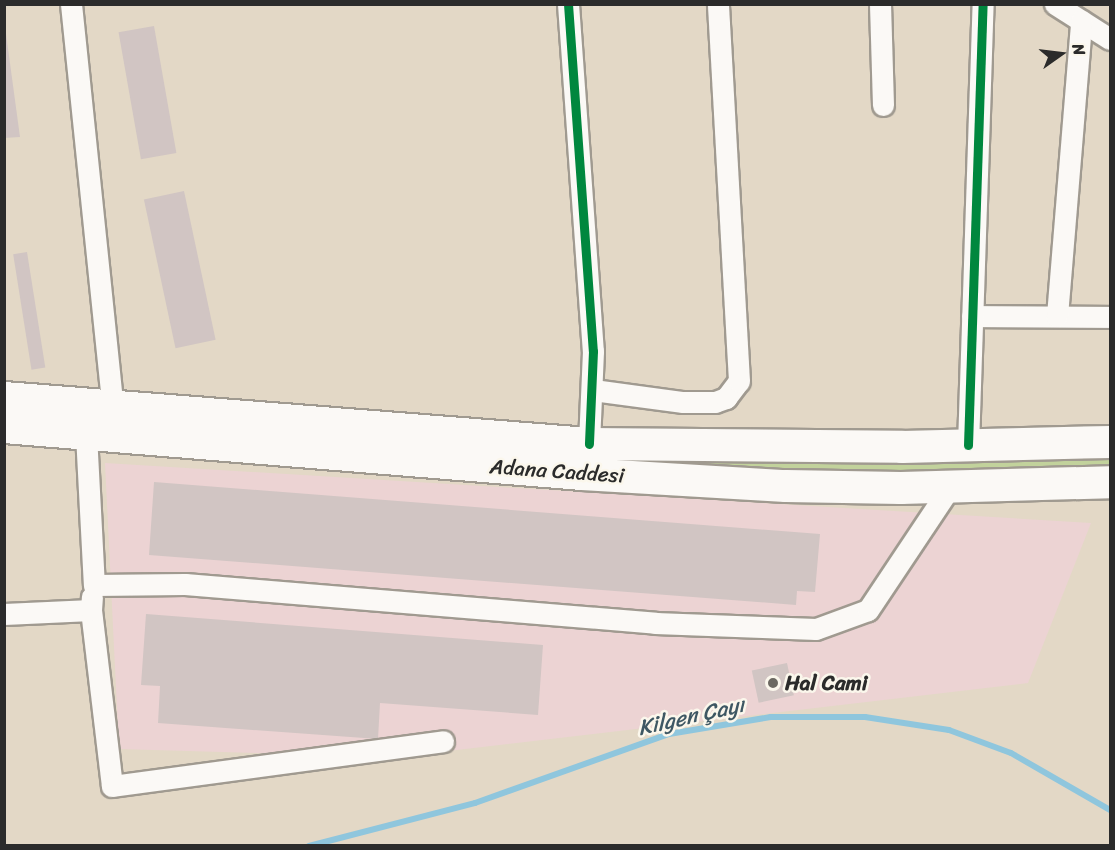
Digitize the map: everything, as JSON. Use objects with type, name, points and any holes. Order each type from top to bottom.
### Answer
[{"type":"highway","name":"Adana Caddesi","points":[[4,398],[105,425],[582,474],[838,488],[1110,483]]},
{"type":"highway","name":"Adana Caddesi","points":[[4,427],[105,425],[589,444],[968,445],[1110,442]]},
{"type":"street","points":[[71,4],[105,425],[91,610],[112,786],[443,741]]},
{"type":"street","points":[[568,4],[592,390],[589,444]]},
{"type":"street","points":[[592,390],[683,402],[715,402],[726,398],[739,381],[718,4]]},
{"type":"street","points":[[880,4],[883,105]]},
{"type":"street","points":[[968,445],[983,4]]},
{"type":"street","points":[[1054,4],[1110,39]]},
{"type":"street","points":[[1057,316],[1081,21]]},
{"type":"street","points":[[972,316],[1110,316]]},
{"type":"street","points":[[94,585],[185,585],[655,623],[816,629],[868,610],[950,487]]},
{"type":"street","points":[[4,614],[91,610]]},
{"type":"shaded area","points":[[105,463],[1091,523],[1028,683],[397,757],[119,749]]},
{"type":"green space","points":[[160,423],[1110,456],[1110,468],[870,474],[734,471]]},
{"type":"building","points":[[4,19],[20,137],[4,138]]},
{"type":"building","points":[[154,26],[176,153],[141,159],[119,32]]},
{"type":"building","points":[[184,191],[216,340],[175,348],[144,200]]},
{"type":"building","points":[[27,252],[45,368],[31,370],[13,254]]},
{"type":"building","points":[[154,482],[820,534],[815,592],[797,591],[796,605],[149,555]]},
{"type":"building","points":[[146,614],[543,645],[538,715],[380,703],[378,739],[158,723],[160,686],[141,685]]},
{"type":"building","name":"Hal Cami","points":[[787,663],[794,695],[759,703],[752,670]]},
{"type":"waterway","name":"Kilgen Çayı","points":[[309,846],[475,803],[669,734],[771,717],[865,717],[949,730],[1011,753],[1110,810]]},
{"type":"cycle path","points":[[568,4],[593,351],[589,444]]},
{"type":"cycle path","points":[[968,445],[983,4]]},
{"type":"place","name":"Hal Cami","points":[[773,683]]}]
